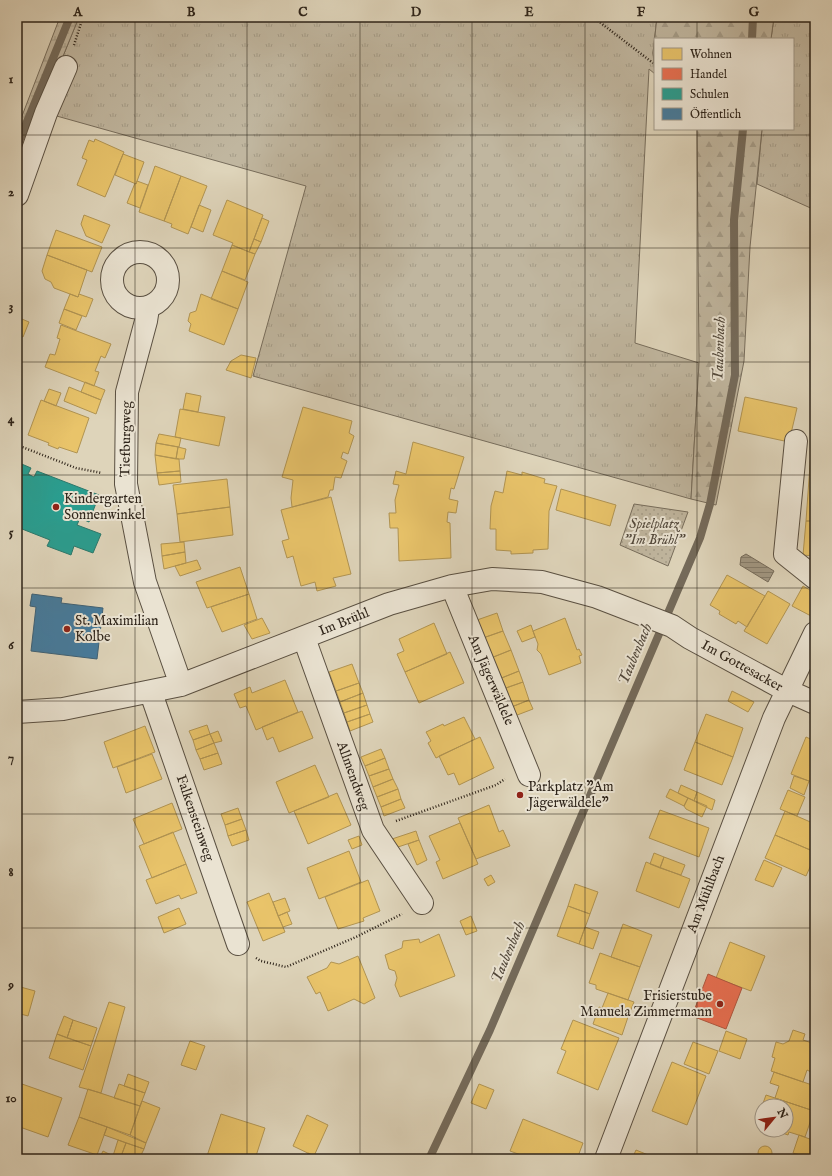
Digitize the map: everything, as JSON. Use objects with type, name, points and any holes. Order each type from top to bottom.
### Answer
[{"type":"street","points":[[17,195],[46,113],[66,68]]},
{"type":"street","name":"Tiefburgweg","points":[[148,308],[143,334],[127,392],[126,484],[145,582],[181,685]]},
{"type":"street","points":[[796,441],[785,554],[815,578]]},
{"type":"street","name":"Im Brühl","points":[[17,712],[64,709],[151,693],[181,685],[389,604],[452,586],[492,579],[542,582],[597,597],[662,622]]},
{"type":"street","name":"Am Jägerwäldele","points":[[452,586],[527,771]]},
{"type":"street","name":"Im Gottesacker","points":[[662,622],[786,690],[815,703]]},
{"type":"street","name":"Am Mühlbach","points":[[606,1159],[694,924],[786,690],[815,633]]},
{"type":"street","name":"Allmendweg","points":[[304,638],[373,830],[422,903]]},
{"type":"street","name":"Falkensteinweg","points":[[151,693],[238,944]]},
{"type":"path","points":[[66,68],[83,17]]},
{"type":"path","points":[[594,17],[653,63]]},
{"type":"path","points":[[17,445],[76,468],[104,473],[126,484]]},
{"type":"path","points":[[373,830],[496,785],[527,771]]},
{"type":"path","points":[[238,944],[261,961],[286,967],[356,937],[422,903]]},
{"type":"green space","points":[[60,17],[79,17],[17,169],[17,129]]},
{"type":"green space","points":[[79,17],[657,17],[653,53],[654,73],[649,69],[635,343],[699,363],[691,499],[253,376],[306,186],[46,113],[41,110]]},
{"type":"green space","points":[[657,17],[774,17],[771,38],[655,38]]},
{"type":"green space","points":[[774,17],[815,17],[815,210],[757,184],[762,130],[794,130],[794,38],[771,38]]},
{"type":"green space","points":[[697,130],[762,130],[750,247],[744,361],[716,505],[691,499],[699,363]]},
{"type":"green space","name":"Spielplatz \"Im Brühl\"","points":[[634,504],[688,512],[668,566],[620,545]]},
{"type":"shaded area","points":[[746,554],[774,571],[768,582],[740,565],[741,557]]},
{"type":"building: Wohnen","points":[[95,139],[124,152],[105,197],[77,185],[87,160],[82,158],[89,140],[94,142]]},
{"type":"building: Wohnen","points":[[123,154],[144,162],[136,184],[115,175]]},
{"type":"building: Wohnen","points":[[155,166],[181,176],[164,221],[139,212]]},
{"type":"building: Wohnen","points":[[181,176],[207,186],[188,234],[171,227],[172,224],[164,221]]},
{"type":"building: Wohnen","points":[[137,181],[148,185],[140,208],[127,203]]},
{"type":"building: Wohnen","points":[[227,200],[263,215],[249,252],[232,245],[233,243],[213,235]]},
{"type":"building: Wohnen","points":[[199,205],[211,210],[203,232],[191,227]]},
{"type":"building: Wohnen","points":[[84,215],[110,225],[102,243],[86,236],[81,224]]},
{"type":"building: Wohnen","points":[[262,218],[269,221],[261,242],[254,239]]},
{"type":"building: Wohnen","points":[[56,230],[102,247],[92,272],[47,255]]},
{"type":"building: Wohnen","points":[[254,239],[261,242],[255,254],[249,252]]},
{"type":"building: Wohnen","points":[[232,245],[255,254],[245,280],[222,271]]},
{"type":"building: Wohnen","points":[[47,255],[87,270],[78,297],[54,288],[51,282],[45,279],[42,271]]},
{"type":"building: Wohnen","points":[[222,271],[248,282],[238,309],[211,299]]},
{"type":"building: Wohnen","points":[[70,294],[78,297],[79,294],[93,299],[86,317],[64,309]]},
{"type":"building: Wohnen","points":[[201,294],[238,309],[224,345],[189,331],[191,324],[188,321],[190,313],[196,311]]},
{"type":"building: Wohnen","points":[[64,309],[82,316],[76,330],[59,323]]},
{"type":"building: Wohnen","points":[[17,317],[29,322],[23,337],[17,335]]},
{"type":"building: Wohnen","points":[[61,325],[111,344],[105,358],[101,356],[95,371],[99,372],[94,386],[45,367],[50,354],[55,355],[60,339],[57,338]]},
{"type":"building: Wohnen","points":[[241,355],[256,358],[251,378],[226,370],[231,361]]},
{"type":"building: Wohnen","points":[[85,382],[105,390],[101,400],[81,392]]},
{"type":"building: Wohnen","points":[[69,387],[101,400],[96,414],[64,401]]},
{"type":"building: Wohnen","points":[[49,389],[61,393],[56,406],[44,401]]},
{"type":"building: Wohnen","points":[[186,393],[201,396],[198,412],[183,409]]},
{"type":"building: Wohnen","points":[[745,397],[797,408],[789,442],[738,431]]},
{"type":"building: Wohnen","points":[[41,400],[89,418],[77,453],[59,447],[58,449],[48,445],[49,443],[28,435]]},
{"type":"building: Wohnen","points":[[303,407],[352,421],[349,433],[354,436],[348,454],[343,452],[341,458],[347,461],[341,478],[335,477],[333,490],[330,490],[328,497],[292,507],[291,498],[293,480],[282,477]]},
{"type":"building: Wohnen","points":[[180,409],[225,417],[219,446],[175,437]]},
{"type":"building: Wohnen","points":[[159,434],[181,438],[179,447],[156,443]]},
{"type":"building: Wohnen","points":[[413,442],[464,457],[454,489],[451,488],[449,499],[458,501],[456,513],[448,512],[447,522],[450,523],[451,558],[399,561],[398,528],[390,528],[389,513],[396,513],[395,500],[399,485],[393,484],[396,471],[406,474]]},
{"type":"building: Wohnen","points":[[156,443],[178,447],[176,459],[155,455]]},
{"type":"building: Wohnen","points":[[812,443],[815,444],[815,466],[810,465]]},
{"type":"building: Wohnen","points":[[178,447],[186,449],[184,459],[176,459]]},
{"type":"building: Wohnen","points":[[155,455],[179,459],[180,471],[157,473]]},
{"type":"building: Wohnen","points":[[810,465],[815,466],[815,521],[806,521]]},
{"type":"building: Wohnen","points":[[180,471],[181,482],[159,485],[157,473]]},
{"type":"building: Wohnen","points":[[507,471],[522,475],[522,472],[545,479],[544,483],[557,486],[549,511],[548,549],[533,550],[533,553],[511,554],[511,551],[496,550],[496,529],[490,529],[491,506],[495,491],[503,493]]},
{"type":"building: Wohnen","points":[[227,479],[230,507],[177,514],[173,485]]},
{"type":"building: Wohnen","points":[[561,489],[616,505],[610,526],[556,510]]},
{"type":"building: Wohnen","points":[[331,497],[351,574],[333,578],[336,586],[317,591],[315,582],[301,586],[293,556],[287,558],[282,541],[289,539],[281,510]]},
{"type":"building: Wohnen","points":[[230,507],[233,535],[180,542],[177,514]]},
{"type":"building: Wohnen","points":[[806,521],[815,521],[815,556],[803,555]]},
{"type":"building: Wohnen","points":[[184,542],[185,552],[162,556],[161,544]]},
{"type":"building: Wohnen","points":[[185,552],[186,563],[164,569],[162,556]]},
{"type":"building: Wohnen","points":[[197,560],[201,569],[180,576],[175,566]]},
{"type":"building: Wohnen","points":[[240,567],[249,594],[207,608],[196,582]]},
{"type":"building: Wohnen","points":[[727,575],[765,596],[747,627],[738,621],[736,624],[719,614],[720,611],[710,605]]},
{"type":"building: Wohnen","points":[[803,586],[815,593],[815,608],[811,616],[792,606]]},
{"type":"building: Wohnen","points":[[768,591],[790,604],[767,644],[744,631]]},
{"type":"building: Wohnen","points":[[249,594],[257,619],[222,632],[211,607]]},
{"type":"building: Wohnen","points":[[497,613],[503,631],[483,638],[477,620]]},
{"type":"building: Wohnen","points":[[262,618],[270,633],[252,639],[244,625]]},
{"type":"building: Wohnen","points":[[565,618],[577,650],[579,649],[582,655],[579,656],[581,663],[549,675],[541,654],[537,650],[538,644],[533,631]]},
{"type":"building: Wohnen","points":[[434,623],[447,654],[405,672],[397,654],[404,651],[399,639]]},
{"type":"building: Wohnen","points":[[531,625],[535,637],[522,642],[517,631]]},
{"type":"building: Wohnen","points":[[503,631],[511,650],[491,658],[483,638]]},
{"type":"building: Wohnen","points":[[511,650],[519,671],[499,679],[491,658]]},
{"type":"building: Wohnen","points":[[450,652],[464,683],[419,703],[405,672]]},
{"type":"building: Wohnen","points":[[352,664],[359,683],[336,691],[329,672]]},
{"type":"building: Wohnen","points":[[519,671],[523,682],[503,689],[499,679]]},
{"type":"building: Wohnen","points":[[285,680],[298,712],[256,730],[246,706],[240,708],[234,694],[250,687],[252,693]]},
{"type":"building: Wohnen","points":[[523,682],[529,700],[509,708],[503,689]]},
{"type":"building: Wohnen","points":[[359,683],[363,693],[340,702],[336,691]]},
{"type":"building: Wohnen","points":[[732,691],[754,702],[748,712],[728,701]]},
{"type":"building: Wohnen","points":[[363,693],[367,705],[344,713],[340,702]]},
{"type":"building: Wohnen","points":[[529,700],[533,709],[512,717],[509,708]]},
{"type":"building: Wohnen","points":[[367,705],[370,714],[347,722],[344,713]]},
{"type":"building: Wohnen","points":[[302,711],[313,738],[279,752],[273,737],[267,740],[262,727]]},
{"type":"building: Wohnen","points":[[370,714],[373,722],[350,731],[347,722]]},
{"type":"building: Wohnen","points":[[706,714],[743,728],[733,757],[695,742]]},
{"type":"building: Wohnen","points":[[464,717],[475,739],[436,758],[428,743],[431,741],[426,732]]},
{"type":"building: Wohnen","points":[[207,725],[210,734],[193,740],[189,731]]},
{"type":"building: Wohnen","points":[[145,726],[155,752],[113,768],[104,742]]},
{"type":"building: Wohnen","points":[[218,731],[222,741],[214,743],[210,734]]},
{"type":"building: Wohnen","points":[[210,734],[214,743],[196,750],[193,740]]},
{"type":"building: Wohnen","points":[[480,737],[494,768],[459,785],[454,773],[448,775],[439,756]]},
{"type":"building: Wohnen","points":[[806,737],[815,741],[815,790],[812,789],[814,783],[791,774]]},
{"type":"building: Wohnen","points":[[695,742],[733,757],[722,785],[684,770]]},
{"type":"building: Wohnen","points":[[214,743],[218,753],[200,759],[196,750]]},
{"type":"building: Wohnen","points":[[381,749],[385,758],[365,766],[361,757]]},
{"type":"building: Wohnen","points":[[218,753],[222,764],[204,770],[200,759]]},
{"type":"building: Wohnen","points":[[152,754],[162,779],[126,793],[117,767]]},
{"type":"building: Wohnen","points":[[385,758],[389,769],[369,776],[365,766]]},
{"type":"building: Wohnen","points":[[315,765],[329,797],[289,813],[276,782]]},
{"type":"building: Wohnen","points":[[389,769],[393,779],[373,787],[369,776]]},
{"type":"building: Wohnen","points":[[794,776],[809,781],[804,795],[790,788]]},
{"type":"building: Wohnen","points":[[393,779],[398,789],[377,797],[373,787]]},
{"type":"building: Wohnen","points":[[681,785],[697,792],[694,801],[678,793]]},
{"type":"building: Wohnen","points":[[398,789],[401,799],[381,807],[377,797]]},
{"type":"building: Wohnen","points":[[670,789],[688,798],[684,806],[666,797]]},
{"type":"building: Wohnen","points":[[788,790],[805,797],[797,816],[780,809]]},
{"type":"building: Wohnen","points":[[697,792],[715,800],[712,810],[694,801]]},
{"type":"building: Wohnen","points":[[337,793],[351,825],[308,844],[294,811]]},
{"type":"building: Wohnen","points":[[688,798],[707,806],[702,817],[686,809],[684,806]]},
{"type":"building: Wohnen","points":[[401,799],[405,808],[384,816],[381,807]]},
{"type":"building: Wohnen","points":[[172,803],[182,829],[144,844],[133,819]]},
{"type":"building: Wohnen","points":[[489,805],[499,832],[503,830],[510,846],[476,859],[458,818]]},
{"type":"building: Wohnen","points":[[238,808],[242,819],[225,825],[221,814]]},
{"type":"building: Wohnen","points":[[660,810],[709,828],[699,857],[649,838]]},
{"type":"building: Wohnen","points":[[785,811],[815,824],[815,852],[775,835]]},
{"type":"building: Wohnen","points":[[242,819],[246,830],[228,836],[225,825]]},
{"type":"building: Wohnen","points":[[460,823],[478,864],[443,879],[436,862],[440,860],[429,836]]},
{"type":"building: Wohnen","points":[[246,830],[249,840],[232,846],[228,836]]},
{"type":"building: Wohnen","points":[[416,831],[419,840],[392,849],[389,840]]},
{"type":"building: Wohnen","points":[[173,832],[186,864],[152,878],[139,846]]},
{"type":"building: Wohnen","points":[[775,835],[815,852],[815,856],[806,876],[765,858]]},
{"type":"building: Wohnen","points":[[359,836],[362,845],[352,849],[348,840]]},
{"type":"building: Wohnen","points":[[419,840],[427,860],[417,865],[408,844]]},
{"type":"building: Wohnen","points":[[349,851],[361,882],[319,899],[307,868]]},
{"type":"building: Wohnen","points":[[654,853],[664,857],[660,868],[650,864]]},
{"type":"building: Wohnen","points":[[664,857],[685,865],[681,875],[660,868]]},
{"type":"building: Wohnen","points":[[764,860],[782,868],[773,887],[755,880]]},
{"type":"building: Wohnen","points":[[646,862],[690,879],[679,908],[636,891]]},
{"type":"building: Wohnen","points":[[186,864],[197,893],[181,899],[179,895],[156,904],[146,880]]},
{"type":"building: Wohnen","points":[[491,875],[495,882],[488,886],[484,879]]},
{"type":"building: Wohnen","points":[[368,880],[380,911],[363,918],[364,921],[338,929],[325,897]]},
{"type":"building: Wohnen","points":[[575,884],[598,892],[590,914],[568,906]]},
{"type":"building: Wohnen","points":[[269,893],[285,932],[263,941],[247,902]]},
{"type":"building: Wohnen","points":[[285,898],[290,911],[278,916],[273,902]]},
{"type":"building: Wohnen","points":[[568,906],[590,914],[579,944],[557,936]]},
{"type":"building: Wohnen","points":[[179,908],[186,924],[164,933],[158,917]]},
{"type":"building: Wohnen","points":[[287,912],[292,924],[283,927],[278,916]]},
{"type":"building: Wohnen","points":[[471,916],[477,931],[466,935],[460,921]]},
{"type":"building: Wohnen","points":[[623,924],[652,935],[640,967],[611,957]]},
{"type":"building: Wohnen","points":[[585,927],[599,932],[593,949],[579,944]]},
{"type":"building: Wohnen","points":[[439,934],[455,976],[400,997],[395,985],[397,978],[395,971],[389,969],[385,955],[402,948],[403,941],[419,939],[420,943]]},
{"type":"building: Wohnen","points":[[730,942],[765,956],[751,991],[716,978]]},
{"type":"building: Wohnen","points":[[600,953],[640,967],[628,1000],[596,989],[596,985],[589,983]]},
{"type":"building: Wohnen","points":[[358,956],[375,998],[364,1004],[354,999],[328,1011],[320,992],[316,994],[307,977],[327,968],[331,962],[339,964]]},
{"type":"building: Wohnen","points":[[17,986],[35,991],[28,1016],[17,1013]]},
{"type":"building: Wohnen","points":[[608,993],[634,1002],[628,1017],[602,1008]]},
{"type":"building: Wohnen","points":[[109,1002],[125,1007],[101,1093],[79,1087]]},
{"type":"building: Wohnen","points":[[599,1007],[628,1017],[622,1035],[593,1024]]},
{"type":"building: Wohnen","points":[[64,1016],[73,1020],[67,1038],[57,1034]]},
{"type":"building: Wohnen","points":[[73,1020],[97,1028],[91,1046],[67,1038]]},
{"type":"building: Wohnen","points":[[573,1020],[619,1038],[598,1090],[557,1073],[566,1051],[561,1049]]},
{"type":"building: Wohnen","points":[[815,1025],[815,1039],[810,1038]]},
{"type":"building: Wohnen","points":[[793,1030],[805,1034],[803,1040],[815,1044],[815,1067],[811,1072],[807,1070],[803,1082],[771,1071],[775,1058],[772,1057],[776,1042],[783,1044],[789,1041]]},
{"type":"building: Wohnen","points":[[726,1031],[747,1039],[740,1059],[719,1051]]},
{"type":"building: Wohnen","points":[[57,1034],[91,1046],[83,1070],[49,1058]]},
{"type":"building: Wohnen","points":[[190,1041],[205,1046],[196,1070],[181,1065]]},
{"type":"building: Wohnen","points":[[693,1042],[718,1051],[709,1074],[684,1064]]},
{"type":"building: Wohnen","points":[[672,1062],[706,1076],[687,1125],[652,1111]]},
{"type":"building: Wohnen","points":[[774,1072],[815,1086],[814,1111],[794,1104],[794,1098],[775,1098],[779,1086],[770,1083]]},
{"type":"building: Wohnen","points":[[128,1074],[149,1082],[145,1093],[124,1086]]},
{"type":"building: Wohnen","points":[[22,1084],[62,1098],[48,1137],[17,1126],[17,1099]]},
{"type":"building: Wohnen","points":[[119,1084],[145,1093],[140,1106],[114,1098]]},
{"type":"building: Wohnen","points":[[479,1084],[494,1090],[486,1109],[471,1103]]},
{"type":"building: Wohnen","points":[[88,1089],[140,1106],[130,1135],[79,1117]]},
{"type":"building: Wohnen","points":[[766,1095],[775,1098],[765,1098]]},
{"type":"building: Wohnen","points":[[142,1101],[160,1108],[146,1143],[130,1135]]},
{"type":"building: Wohnen","points":[[794,1104],[814,1111],[805,1137],[794,1134]]},
{"type":"building: Wohnen","points":[[221,1114],[265,1128],[255,1159],[206,1159]]},
{"type":"building: Wohnen","points":[[307,1115],[328,1125],[314,1156],[293,1146]]},
{"type":"building: Wohnen","points":[[79,1117],[107,1127],[97,1155],[68,1145]]},
{"type":"building: Wohnen","points":[[523,1119],[583,1143],[577,1159],[532,1159],[510,1151]]},
{"type":"building: Wohnen","points":[[107,1127],[146,1143],[144,1149],[104,1135]]},
{"type":"building: Wohnen","points":[[799,1135],[815,1141],[814,1159],[793,1153]]},
{"type":"building: Wohnen","points":[[118,1140],[126,1143],[120,1159],[113,1156]]},
{"type":"building: Wohnen","points":[[126,1143],[144,1149],[139,1159],[120,1159]]},
{"type":"building: Wohnen","points":[[765,1146],[770,1148],[772,1153],[770,1158],[765,1160],[760,1158],[758,1153],[760,1148]]},
{"type":"building: Wohnen","points":[[636,1150],[658,1159],[632,1159]]},
{"type":"building: Wohnen","points":[[103,1151],[113,1156],[120,1159],[99,1159]]},
{"type":"building: Wohnen","points":[[308,1153],[314,1156],[321,1159],[306,1159]]},
{"type":"building: Handel","points":[[708,974],[742,988],[726,1029],[692,1016]]},
{"type":"building: Schulen","name":"Kindergarten Sonnenwinkel","points":[[17,462],[31,468],[28,474],[34,477],[37,471],[99,495],[89,522],[80,518],[77,525],[101,534],[93,553],[74,546],[71,555],[47,546],[50,540],[17,527]]},
{"type":"building: Öffentlich","name":"St. Maximilian Kolbe","points":[[32,594],[62,598],[61,603],[103,608],[97,659],[31,651],[36,607],[30,606]]},
{"type":"waterway","points":[[17,146],[70,17]]},
{"type":"waterway","name":"Taubenbach","points":[[752,38],[753,17]]},
{"type":"waterway","name":"Taubenbach","points":[[429,1159],[490,1030],[700,538],[710,504],[735,375],[734,220],[743,130]]},
{"type":"place","name":"Kindergarten Sonnenwinkel","points":[[56,507]]},
{"type":"place","name":"St. Maximilian Kolbe","points":[[67,629]]},
{"type":"place","name":"Parkplatz \"Am Jägerwäldele\"","points":[[520,795]]},
{"type":"place","name":"Frisierstube Manuela Zimmermann","points":[[720,1004]]}]
